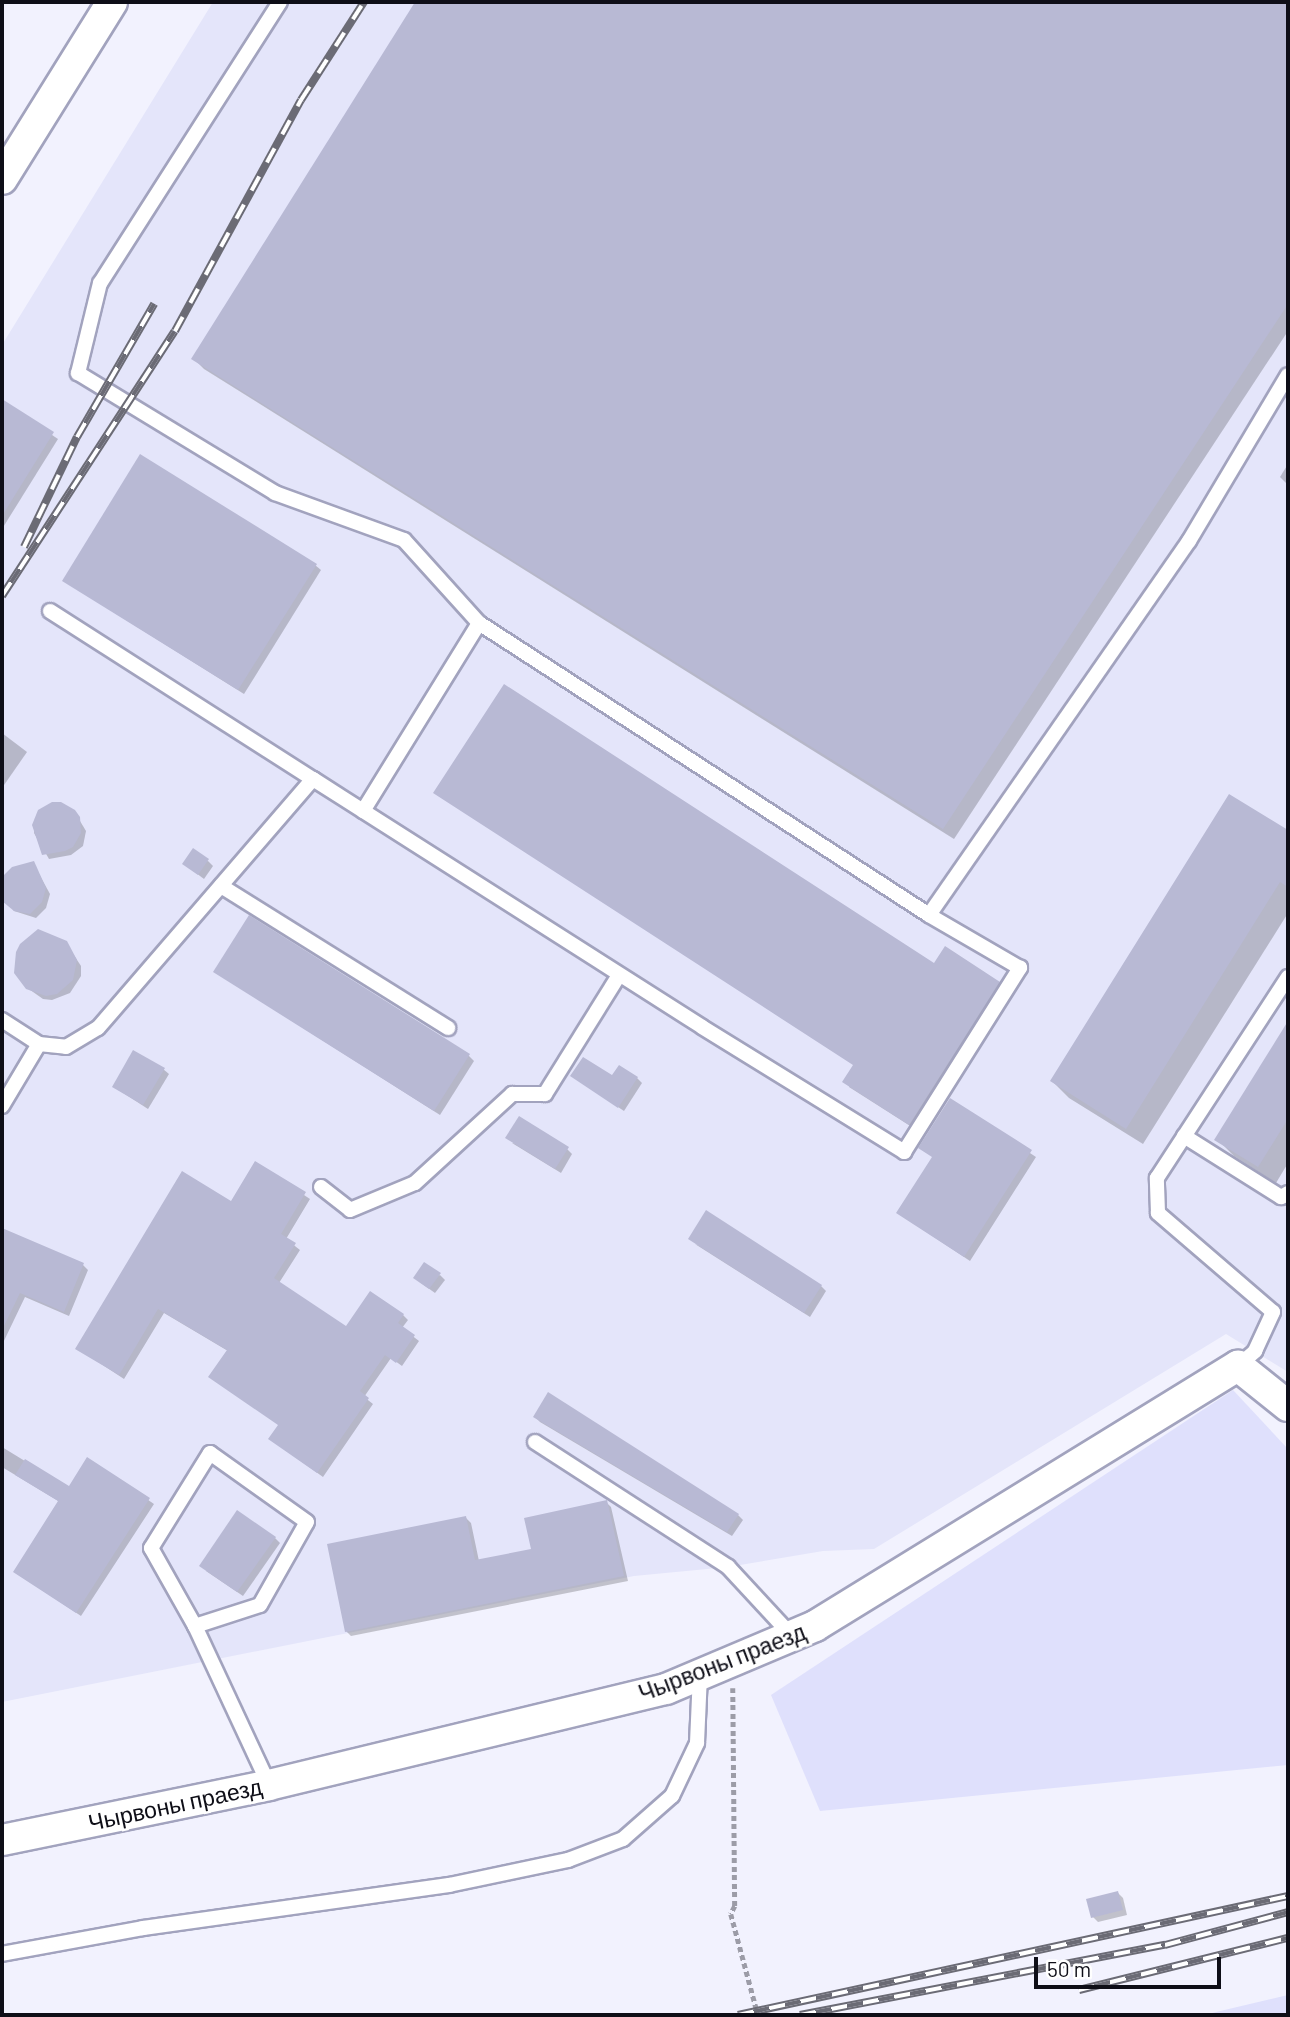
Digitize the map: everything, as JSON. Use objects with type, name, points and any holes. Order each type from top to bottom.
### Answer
[{"type":"street","points":[[2,179],[112,2]]},
{"type":"street","points":[[1238,1366],[1288,1406]]},
{"type":"street","name":"Чырвоны праезд","points":[[2,1840],[269,1785],[666,1689],[815,1626],[1238,1366]]},
{"type":"lane","points":[[50,611],[619,975],[904,1152],[1020,968],[929,915],[479,623],[404,540],[275,493],[78,373],[100,283],[280,2]]},
{"type":"lane","points":[[929,915],[1189,541],[1288,375]]},
{"type":"lane","points":[[363,811],[479,623]]},
{"type":"lane","points":[[2,1020],[40,1044],[66,1047],[99,1028],[313,779]]},
{"type":"lane","points":[[221,886],[448,1028]]},
{"type":"lane","points":[[321,1187],[350,1210],[415,1183],[513,1094],[545,1094],[619,975]]},
{"type":"lane","points":[[1238,1366],[1255,1351],[1273,1312],[1158,1213],[1157,1178],[1288,977]]},
{"type":"lane","points":[[2,1106],[40,1044]]},
{"type":"lane","points":[[1184,1136],[1281,1197],[1288,1193]]},
{"type":"lane","points":[[535,1442],[728,1567],[792,1636]]},
{"type":"lane","points":[[195,1626],[260,1605],[307,1521],[210,1453],[151,1548],[195,1626],[269,1785]]},
{"type":"lane","points":[[2,1954],[143,1927],[449,1885],[568,1860],[623,1839],[671,1796],[697,1744],[700,1674]]},
{"type":"path","points":[[732,1661],[735,1906],[731,1914],[758,2015]]},
{"type":"shaded area","points":[[213,2],[1288,2],[1288,1372],[1226,1334],[874,1549],[823,1551],[728,1567],[634,1576],[2,1702],[2,345]]},
{"type":"shaded area","points":[[1233,1390],[1288,1449],[1288,1765],[820,1811],[771,1695]]},
{"type":"shaded area","points":[[1288,1995],[1288,2015],[1205,2015],[1216,2012]]},
{"type":"building","points":[[415,2],[1288,2],[1288,304],[943,829],[191,359]]},
{"type":"building","points":[[2,399],[54,432],[2,516]]},
{"type":"building","points":[[140,454],[317,564],[238,690],[62,581]]},
{"type":"building","points":[[504,684],[934,963],[945,946],[1000,982],[909,1125],[842,1082],[853,1065],[433,793]]},
{"type":"building","points":[[1229,794],[1288,830],[1288,887],[1280,882],[1126,1129],[1050,1081]]},
{"type":"building","points":[[52,802],[61,802],[75,810],[80,817],[81,833],[73,847],[42,855],[32,825],[38,810]]},
{"type":"building","points":[[193,848],[209,859],[198,875],[182,864]]},
{"type":"building","points":[[34,861],[46,888],[42,902],[30,914],[14,911],[2,901],[2,877],[12,867]]},
{"type":"building","points":[[249,915],[470,1054],[434,1111],[213,972]]},
{"type":"building","points":[[38,929],[67,941],[77,960],[73,980],[57,994],[46,996],[26,989],[14,973],[16,952],[20,944]]},
{"type":"building","points":[[1288,1021],[1288,1119],[1258,1167],[1214,1140]]},
{"type":"building","points":[[133,1050],[165,1068],[143,1105],[112,1087]]},
{"type":"building","points":[[583,1057],[612,1075],[619,1065],[638,1077],[618,1108],[570,1076]]},
{"type":"building","points":[[950,1098],[1032,1150],[964,1257],[896,1213],[932,1157],[918,1148]]},
{"type":"building","points":[[519,1116],[569,1147],[555,1169],[505,1138]]},
{"type":"building","points":[[255,1161],[306,1192],[281,1234],[296,1243],[274,1278],[346,1326],[370,1291],[404,1314],[398,1323],[415,1335],[396,1363],[385,1355],[360,1391],[369,1398],[317,1473],[268,1439],[278,1425],[208,1377],[227,1350],[158,1309],[119,1375],[75,1349],[182,1171],[231,1201]]},
{"type":"building","points":[[706,1210],[822,1285],[804,1313],[688,1239]]},
{"type":"building","points":[[2,1228],[84,1263],[64,1312],[20,1293],[2,1330]]},
{"type":"building","points":[[424,1262],[441,1273],[429,1289],[413,1278]]},
{"type":"building","points":[[548,1392],[739,1514],[727,1532],[533,1417]]},
{"type":"building","points":[[87,1457],[150,1498],[76,1613],[13,1572],[58,1501],[15,1475],[25,1459],[69,1486]]},
{"type":"building","points":[[607,1500],[624,1576],[345,1632],[327,1544],[466,1516],[475,1560],[531,1549],[524,1518]]},
{"type":"building","points":[[237,1510],[276,1537],[237,1592],[199,1566]]},
{"type":"building","points":[[1118,1891],[1123,1910],[1091,1918],[1086,1899]]},
{"type":"railway","points":[[2,596],[175,331],[301,100],[364,2]]},
{"type":"railway","points":[[24,547],[77,437],[154,304]]},
{"type":"railway","points":[[738,2015],[1288,1896]]},
{"type":"railway","points":[[800,2015],[1165,1945],[1288,1912]]},
{"type":"railway","points":[[1079,1990],[1288,1938]]}]
